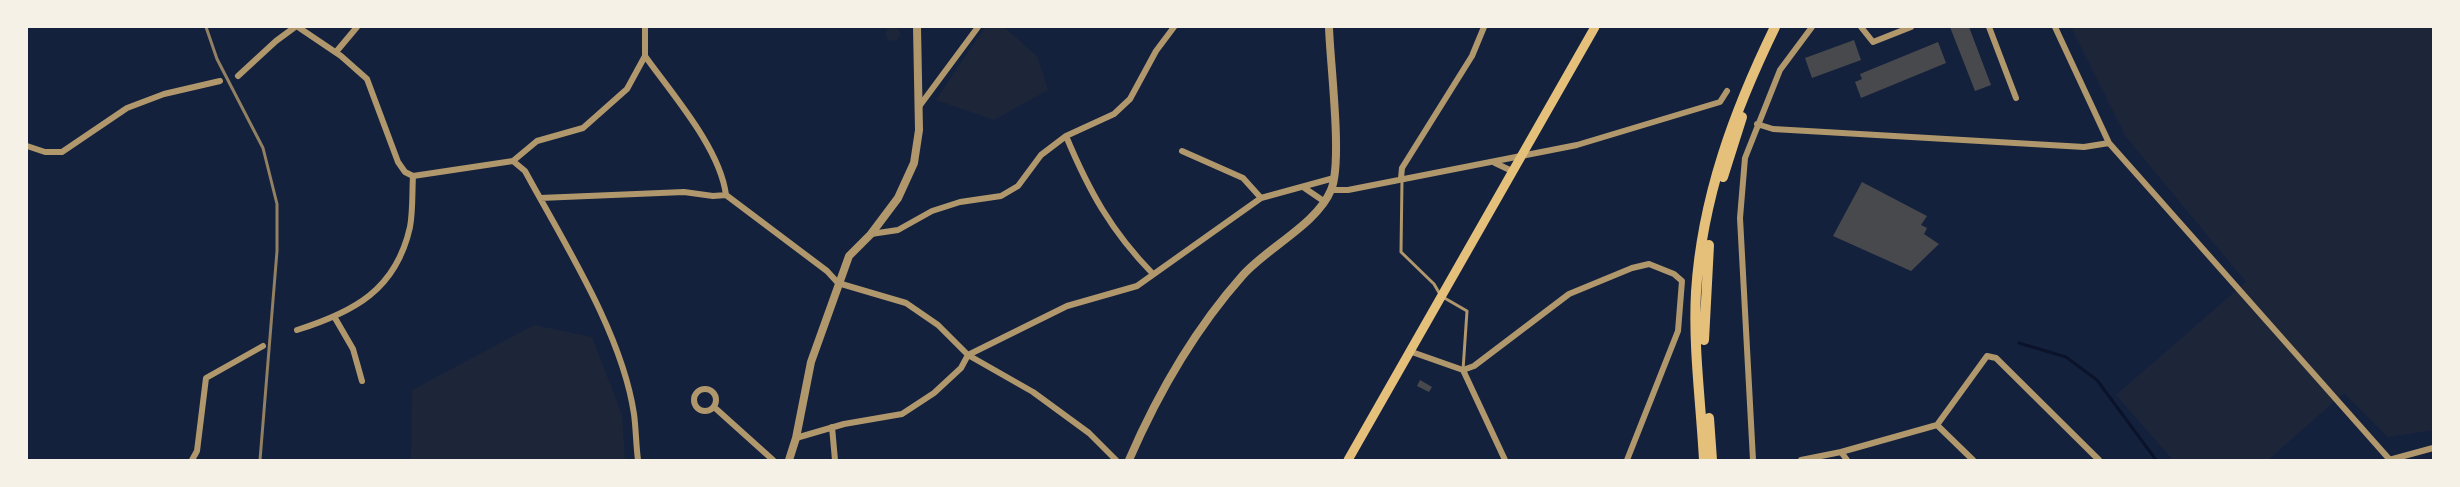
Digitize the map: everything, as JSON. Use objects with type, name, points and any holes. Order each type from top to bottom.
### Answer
[{"type":"highway","points":[[1704,460],[1696,315],[1702,240],[1726,140],[1748,81],[1774,27]]},
{"type":"highway","points":[[1712,460],[1703,349],[1705,282],[1714,212],[1733,142],[1754,83],[1782,27]]},
{"type":"main road","points":[[1348,460],[1595,27]]},
{"type":"street","points":[[238,76],[276,41],[297,27],[336,52],[367,79],[398,162],[405,172],[413,176],[513,161],[537,141],[584,128],[627,89],[645,56],[645,27]]},
{"type":"street","points":[[336,52],[357,27]]},
{"type":"street","points":[[789,460],[796,438],[810,362],[849,256],[871,234],[898,198],[914,163],[919,130],[917,27]]},
{"type":"street","points":[[918,108],[978,27]]},
{"type":"street","points":[[871,234],[898,230],[932,211],[960,202],[1001,196],[1018,186],[1041,154],[1066,136],[1114,114],[1130,99],[1156,51],[1174,27]]},
{"type":"street","points":[[1129,460],[1149,418],[1198,330],[1259,258],[1316,213],[1332,190],[1334,178],[1329,27]]},
{"type":"street","points":[[1401,178],[1406,159],[1472,56],[1484,27]]},
{"type":"street","points":[[1753,460],[1740,218],[1745,158],[1756,124],[1780,70],[1812,27]]},
{"type":"street","points":[[1861,27],[1873,42],[1911,27]]},
{"type":"street","points":[[1989,27],[2016,98]]},
{"type":"street","points":[[2055,27],[2109,143],[2390,460],[2433,448]]},
{"type":"street","points":[[645,56],[707,145],[724,178],[726,195]]},
{"type":"street","points":[[27,146],[45,152],[62,152],[127,108],[164,94],[220,81]]},
{"type":"street","points":[[1332,190],[1348,190],[1401,178],[1494,163],[1577,144],[1720,102],[1727,91]]},
{"type":"street","points":[[1756,124],[1773,129],[1970,142],[2084,147],[2109,143]]},
{"type":"street","points":[[1066,136],[1088,188],[1116,233],[1154,274]]},
{"type":"street","points":[[1182,151],[1244,178],[1261,198]]},
{"type":"street","points":[[513,161],[525,171],[540,198],[599,311],[615,348],[634,412],[638,460]]},
{"type":"street","points":[[1494,163],[1512,171]]},
{"type":"street","points":[[297,330],[335,318],[379,290],[400,256],[410,226],[413,176]]},
{"type":"street","points":[[796,438],[831,428],[902,414],[934,393],[961,368],[968,355],[1058,310],[1137,286],[1261,198],[1334,178]]},
{"type":"street","points":[[1303,187],[1325,202]]},
{"type":"street","points":[[540,198],[684,192],[713,196],[726,195],[838,283],[906,303],[938,325],[968,355],[1033,392],[1089,433],[1116,460]]},
{"type":"street","points":[[1409,351],[1463,370],[1474,366],[1569,294],[1649,264],[1674,274],[1682,281],[1678,331],[1627,460]]},
{"type":"street","points":[[335,318],[353,349],[362,381]]},
{"type":"street","points":[[192,460],[197,450],[206,378],[263,346]]},
{"type":"street","points":[[1801,460],[1841,452],[1937,424],[1987,356],[1996,358],[2099,460]]},
{"type":"street","points":[[1463,370],[1505,460]]},
{"type":"street","points":[[714,407],[773,460]]},
{"type":"street","points":[[1937,424],[1973,460]]},
{"type":"street","points":[[831,428],[835,460]]},
{"type":"street","points":[[1841,452],[1847,460]]},
{"type":"lane","points":[[1401,178],[1401,252],[1434,284],[1441,296],[1467,311],[1463,370]]},
{"type":"shaded area","points":[[890,27],[896,27],[900,34],[896,41],[890,41],[886,37],[886,31]]},
{"type":"shaded area","points":[[985,27],[1004,27],[1037,56],[1048,90],[994,120],[936,100]]},
{"type":"shaded area","points":[[2071,27],[2433,27],[2433,430],[2388,437],[2344,393],[2268,460],[2173,460],[2116,395],[2246,282],[2126,137]]},
{"type":"shaded area","points":[[534,325],[592,337],[622,415],[625,460],[411,460],[412,390]]},
{"type":"building","points":[[1950,27],[1969,27],[1991,85],[1975,91]]},
{"type":"building","points":[[1854,40],[1861,60],[1812,78],[1805,58]]},
{"type":"building","points":[[1938,42],[1946,63],[1861,98],[1855,82],[1862,79],[1860,74]]},
{"type":"building","points":[[1862,182],[1927,216],[1921,225],[1927,228],[1924,234],[1939,244],[1911,271],[1833,236]]},
{"type":"building","points":[[1420,380],[1432,387],[1429,392],[1417,386]]},
{"type":"waterway","points":[[2019,343],[2066,357],[2097,380],[2156,460]]},
{"type":"railway","points":[[206,27],[217,59],[263,148],[277,204],[277,251],[260,460]]}]
